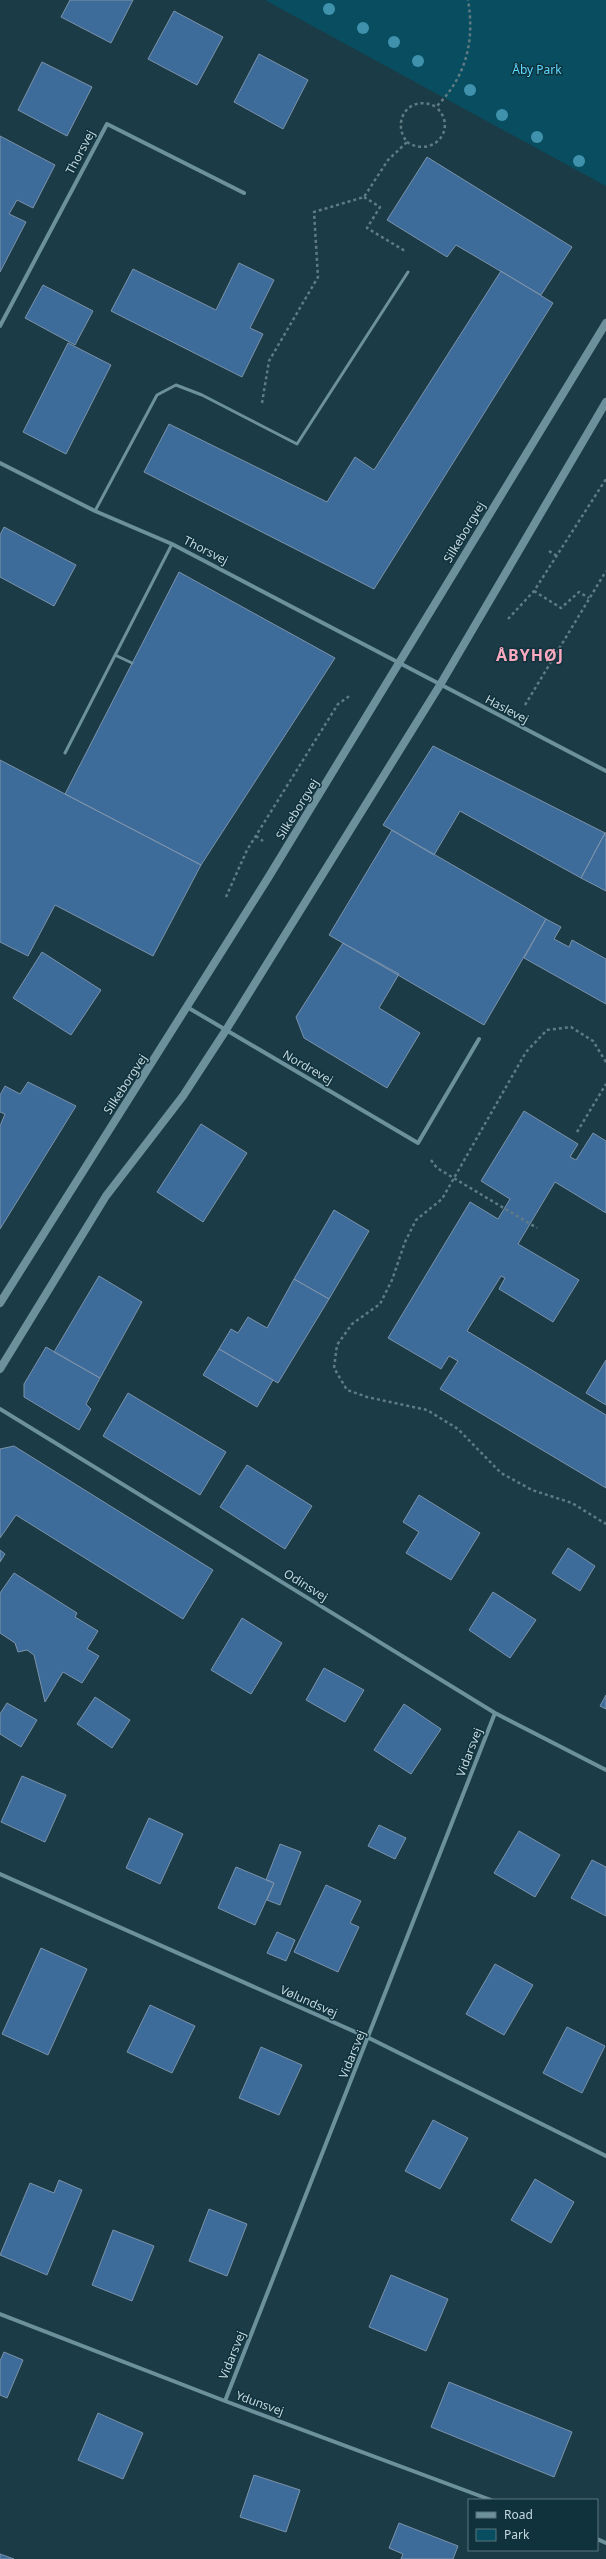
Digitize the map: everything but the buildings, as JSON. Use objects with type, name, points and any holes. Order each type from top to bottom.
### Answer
[{"type":"street","name":"Thorsvej","points":[[0,326],[107,124],[244,193]]},
{"type":"street","name":"Silkeborgvej","points":[[0,1303],[187,1007],[606,323]]},
{"type":"street","points":[[0,1369],[106,1196],[183,1096],[226,1030],[440,685],[606,402]]},
{"type":"street","name":"Thorsvej","points":[[0,463],[95,511],[172,544],[399,663]]},
{"type":"street","name":"Haslevej","points":[[399,663],[606,771]]},
{"type":"street","name":"Nordrevej","points":[[187,1007],[418,1143]]},
{"type":"street","points":[[418,1143],[479,1039]]},
{"type":"street","name":"Odinsvej","points":[[0,1409],[495,1713],[606,1770]]},
{"type":"street","name":"Vidarsvej","points":[[225,2401],[369,2038],[495,1713]]},
{"type":"street","name":"Vølundsvej","points":[[0,1874],[369,2038],[606,2156]]},
{"type":"street","name":"Ydunsvej","points":[[0,2314],[225,2401],[488,2499]]},
{"type":"lane","points":[[95,511],[157,395],[176,385],[202,395],[297,444],[408,272]]},
{"type":"lane","points":[[65,753],[172,544]]},
{"type":"lane","points":[[115,655],[132,663]]},
{"type":"path","points":[[436,107],[456,83],[467,57],[471,32],[468,0]]},
{"type":"path","points":[[418,103],[431,104],[436,107],[442,114],[445,126],[439,141],[427,147],[420,148],[407,142],[401,134],[400,124],[407,108],[418,103]]},
{"type":"path","points":[[259,425],[269,361],[318,277],[319,257],[314,212],[364,197],[388,160],[407,142]]},
{"type":"path","points":[[364,197],[380,207],[367,228],[416,258],[408,272]]},
{"type":"path","points":[[507,620],[534,591],[606,479]]},
{"type":"path","points":[[549,551],[557,556]]},
{"type":"path","points":[[514,724],[606,571]]},
{"type":"path","points":[[534,591],[561,608],[579,592],[590,598]]},
{"type":"path","points":[[256,836],[263,841]]},
{"type":"path","points":[[606,1062],[593,1041],[570,1027],[547,1030],[526,1052],[442,1199],[416,1220],[405,1242],[392,1280],[380,1304],[352,1324],[337,1345],[334,1368],[347,1390],[367,1397],[427,1410],[458,1429],[501,1473],[532,1490],[572,1503],[606,1524]]},
{"type":"path","points":[[577,1132],[606,1084]]},
{"type":"path","points":[[418,1143],[437,1168],[537,1228]]},
{"type":"green space","name":"Åby Park","points":[[265,0],[606,0],[606,186]]},
{"type":"district","name":"ÅBYHØJ","points":[[530,655]]}]
